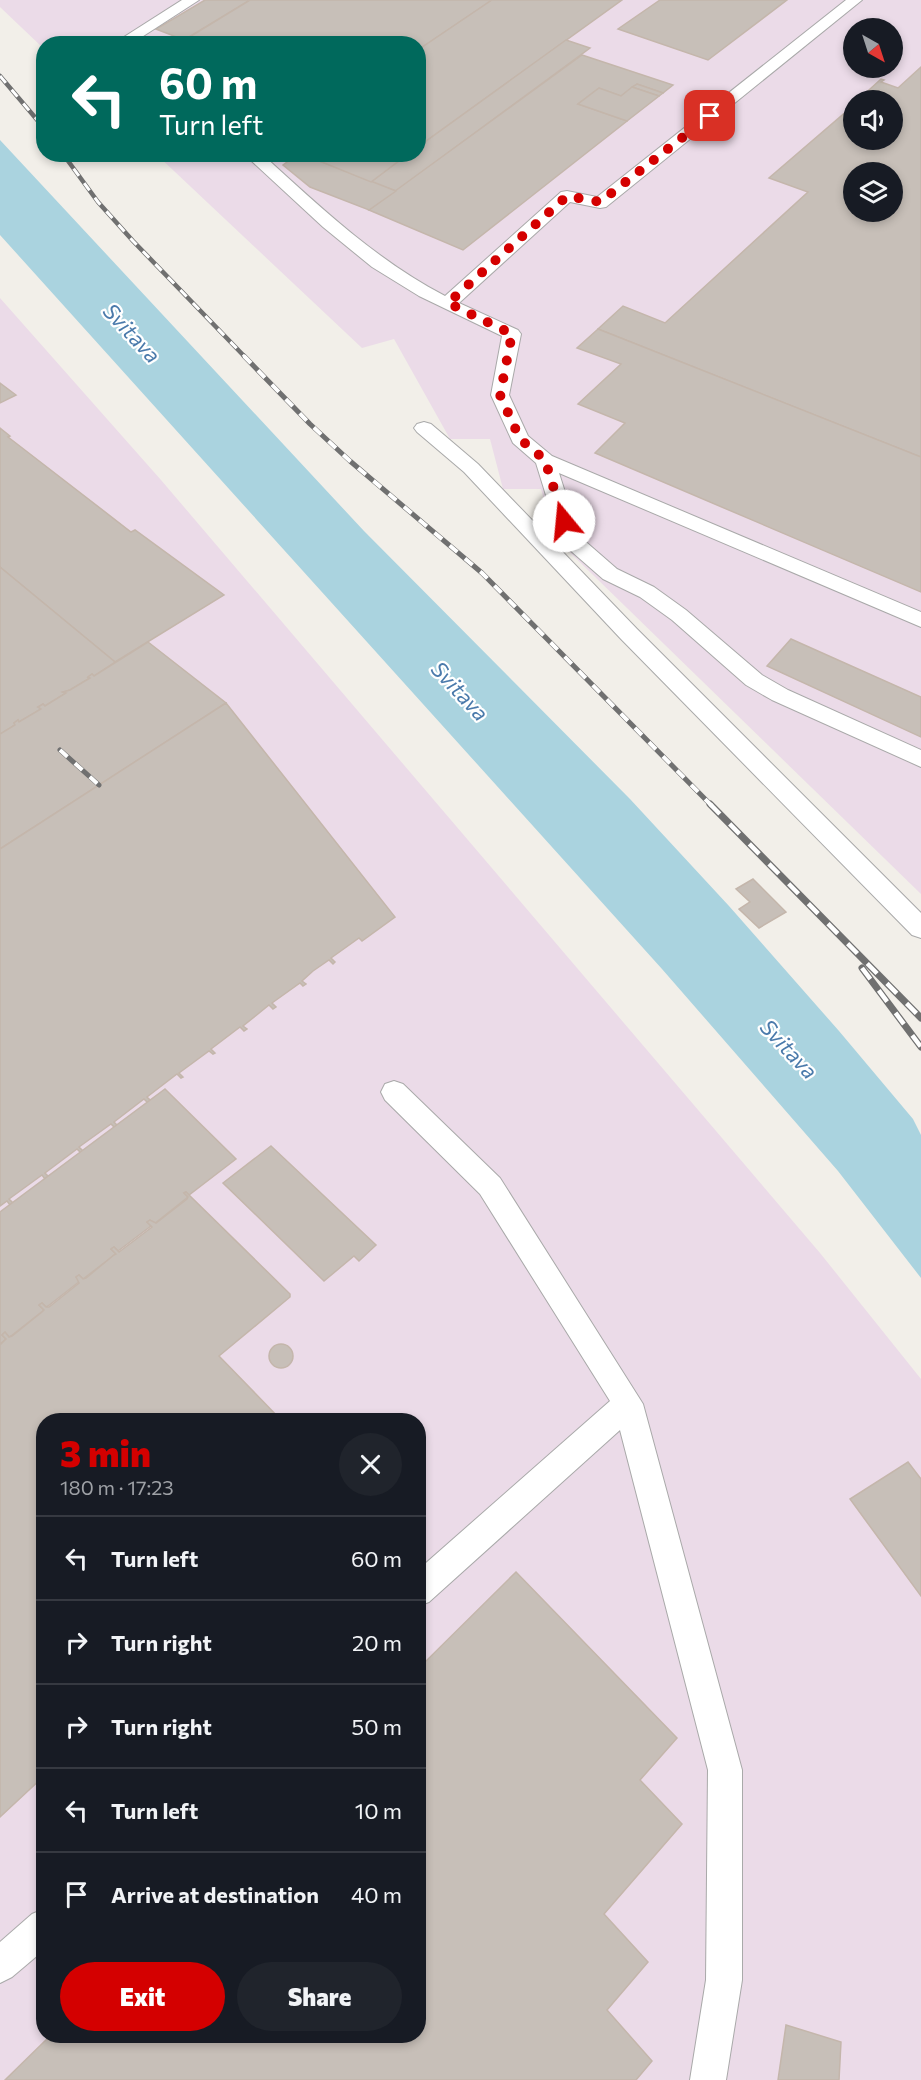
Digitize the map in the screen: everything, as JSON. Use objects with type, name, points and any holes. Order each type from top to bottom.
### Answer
[{"type":"lane","points":[[133,36],[192,0]]},
{"type":"lane","points":[[448,303],[567,196],[600,202],[855,0]]},
{"type":"lane","points":[[261,162],[327,223],[379,264],[408,283],[512,334],[500,395],[520,439],[545,460],[921,620]]},
{"type":"lane","points":[[424,428],[471,468],[629,634],[921,928]]},
{"type":"lane","points":[[545,460],[564,521],[578,546],[610,574],[647,592],[763,685],[921,759]]},
{"type":"lane","points":[[394,1092],[490,1186],[628,1404],[725,1770],[724,1980],[708,2080]]},
{"type":"lane","points":[[426,1584],[628,1404]]},
{"type":"lane","points":[[0,1965],[36,1933]]},
{"type":"shaded area","points":[[0,0],[921,0],[921,894],[555,538],[541,489],[503,489],[490,439],[450,439],[394,339],[362,348],[164,162],[426,162],[426,36],[36,36],[36,41],[0,7]]},
{"type":"shaded area","points":[[0,298],[161,480],[820,1253],[921,1379],[921,2080],[0,2080]]},
{"type":"water","name":"Svitava","points":[[0,140],[364,531],[630,799],[729,906],[913,1119],[921,1135],[921,1278],[838,1171],[662,969],[0,235]]},
{"type":"building","points":[[205,0],[250,0],[191,36],[174,36],[156,29]]},
{"type":"building","points":[[250,0],[492,0],[426,45],[426,36],[191,36]]},
{"type":"building","points":[[492,0],[622,0],[426,141],[426,45]]},
{"type":"building","points":[[660,0],[787,0],[708,60],[618,29]]},
{"type":"building","points":[[566,40],[590,48],[396,191],[371,182],[397,162],[426,162],[426,141]]},
{"type":"building","points":[[582,55],[673,85],[663,93],[637,84],[621,96],[599,88],[578,104],[627,121],[463,250],[369,210]]},
{"type":"building","points":[[921,67],[921,457],[598,329],[623,306],[665,323],[808,192],[769,178],[843,114],[843,150],[903,150],[903,90],[869,90],[881,79],[884,80],[881,82],[898,88]]},
{"type":"building","points":[[637,84],[663,93],[659,96],[632,87]]},
{"type":"building","points":[[632,87],[659,96],[627,121],[578,104],[599,88],[621,96]]},
{"type":"building","points":[[287,162],[322,162],[396,191],[369,210],[310,187],[283,165]]},
{"type":"building","points":[[322,162],[397,162],[371,182]]},
{"type":"building","points":[[598,329],[921,457],[921,592],[595,453],[625,423],[578,404],[621,364],[577,348]]},
{"type":"building","points":[[0,383],[16,395],[0,403]]},
{"type":"building","points":[[0,428],[10,436],[8,437],[131,532],[135,530],[224,595],[115,662],[0,567]]},
{"type":"building","points":[[0,567],[115,662],[63,692],[66,693],[45,706],[43,704],[38,707],[41,709],[19,722],[18,720],[14,723],[15,725],[0,734]]},
{"type":"building","points":[[791,639],[921,697],[921,737],[767,666]]},
{"type":"building","points":[[148,642],[226,703],[0,849],[0,734],[15,725],[14,723],[18,720],[19,722],[41,709],[38,707],[43,704],[45,706],[66,693],[63,692],[90,678],[88,677],[92,674],[94,676]]},
{"type":"building","points":[[226,703],[395,917],[362,941],[359,938],[331,958],[335,962],[333,964],[329,960],[313,971],[302,981],[306,984],[303,986],[300,983],[272,1003],[276,1007],[273,1009],[269,1005],[243,1026],[247,1029],[244,1031],[240,1027],[211,1049],[215,1053],[209,1051],[179,1073],[183,1077],[177,1074],[147,1097],[151,1101],[148,1103],[144,1099],[114,1122],[117,1125],[115,1128],[111,1124],[79,1147],[83,1151],[81,1153],[77,1149],[45,1173],[49,1177],[45,1179],[42,1175],[9,1199],[13,1203],[10,1205],[7,1201],[0,1206],[0,849]]},
{"type":"building","points":[[753,879],[786,912],[759,928],[739,909],[750,902],[736,889]]},
{"type":"building","points":[[165,1089],[236,1159],[189,1195],[184,1193],[188,1197],[154,1224],[150,1220],[147,1222],[151,1226],[118,1251],[114,1247],[111,1249],[116,1254],[83,1279],[79,1275],[76,1277],[80,1281],[48,1306],[42,1303],[39,1305],[44,1310],[11,1336],[9,1337],[5,1332],[2,1335],[6,1339],[0,1344],[0,1212]]},
{"type":"building","points":[[271,1146],[376,1245],[359,1261],[354,1256],[324,1281],[223,1183]]},
{"type":"building","points":[[186,1192],[290,1294],[290,1297],[219,1356],[274,1413],[36,1413],[36,1783],[0,1817],[0,1345],[6,1339],[2,1335],[5,1332],[9,1337],[12,1336],[44,1310],[39,1305],[42,1303],[49,1307],[79,1283],[76,1277],[79,1275],[83,1279],[86,1278],[116,1254],[111,1249],[114,1247],[119,1252],[152,1227],[147,1222],[150,1220],[156,1223],[187,1199],[184,1193]]},
{"type":"building","points":[[281,1344],[290,1347],[293,1356],[290,1365],[281,1368],[272,1365],[269,1356],[272,1347]]},
{"type":"building","points":[[908,1462],[921,1479],[921,1596],[850,1499]]},
{"type":"building","points":[[516,1572],[677,1738],[640,1780],[682,1824],[604,1914],[648,1962],[607,2010],[652,2061],[636,2080],[5,2080],[43,2043],[426,2043],[426,1661]]},
{"type":"building","points":[[786,2025],[841,2042],[839,2080],[778,2080]]},
{"type":"railway","points":[[0,76],[36,119]]},
{"type":"railway","points":[[69,162],[98,202],[133,241],[245,357]]},
{"type":"railway","points":[[244,356],[310,424],[350,461],[482,573],[712,806]]},
{"type":"railway","points":[[60,750],[99,785]]},
{"type":"railway","points":[[710,804],[921,1018]]},
{"type":"railway","points":[[862,968],[921,1047]]},
{"type":"route","points":[[564,521],[545,460],[520,439],[500,395],[512,334],[448,303],[567,196],[600,202],[710,116]]}]
